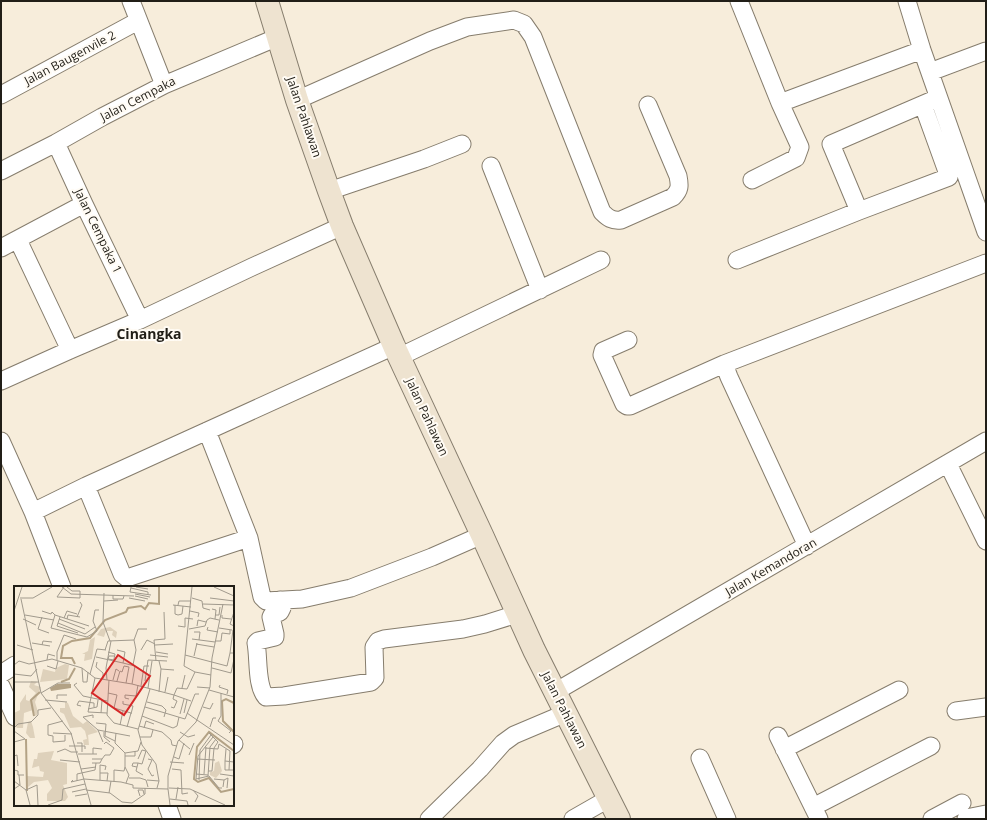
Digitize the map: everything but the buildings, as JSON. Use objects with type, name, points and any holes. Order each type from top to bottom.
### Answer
[{"type":"street","points":[[131,1],[164,85]]},
{"type":"street","name":"Jalan Pahlawan","points":[[268,1],[297,100],[342,226],[397,352],[517,614],[619,819]]},
{"type":"street","points":[[908,1],[922,50],[986,229]]},
{"type":"street","points":[[741,2],[780,104],[800,147],[796,158],[752,180]]},
{"type":"street","name":"Jalan Baugenvile 2","points":[[1,95],[138,20]]},
{"type":"street","points":[[297,100],[438,38],[467,28],[514,20],[524,24],[533,37],[602,212],[608,218],[616,221],[673,197],[678,191],[678,176],[648,105]]},
{"type":"street","name":"Jalan Cempaka","points":[[1,170],[164,85],[278,36]]},
{"type":"street","points":[[780,104],[922,50]]},
{"type":"street","points":[[930,72],[986,51]]},
{"type":"street","points":[[859,211],[831,144],[939,98]]},
{"type":"street","points":[[737,260],[949,177],[923,105]]},
{"type":"street","name":"Jalan Cempaka 1","points":[[56,142],[140,320]]},
{"type":"street","points":[[330,191],[424,159],[462,144]]},
{"type":"street","points":[[491,166],[540,290]]},
{"type":"street","points":[[1,248],[84,204]]},
{"type":"street","points":[[1,381],[140,320],[342,226]]},
{"type":"street","points":[[18,240],[70,350]]},
{"type":"street","points":[[33,512],[86,486],[207,431],[397,352],[540,290],[601,260]]},
{"type":"street","points":[[628,340],[603,351],[602,355],[624,404],[630,406],[724,364],[986,262]]},
{"type":"street","points":[[724,364],[807,546]]},
{"type":"street","points":[[207,431],[249,538],[262,597],[266,601],[302,599],[351,588],[432,557],[482,535]]},
{"type":"street","points":[[1,441],[33,512],[62,586]]},
{"type":"street","name":"Jalan Kemandoran","points":[[555,692],[986,441]]},
{"type":"street","points":[[948,464],[986,542]]},
{"type":"street","points":[[86,486],[122,574],[127,578],[249,538]]},
{"type":"street","points":[[280,600],[282,608],[280,612],[272,615],[271,617],[275,636],[256,643],[258,673],[261,686],[266,697],[284,696],[371,682],[375,678],[374,646],[378,641],[463,629],[517,614]]},
{"type":"street","points":[[1,674],[14,666]]},
{"type":"street","points":[[1,686],[14,715]]},
{"type":"street","points":[[899,690],[781,742],[816,813],[931,746]]},
{"type":"street","points":[[956,711],[986,707]]},
{"type":"street","points":[[429,819],[480,769],[503,743],[514,735],[566,713]]},
{"type":"street","points":[[700,758],[727,819]]},
{"type":"street","points":[[573,819],[608,799]]},
{"type":"street","points":[[167,806],[172,819]]},
{"type":"street","points":[[932,819],[964,811],[971,817],[986,814]]},
{"type":"district","name":"Cinangka","points":[[149,334]]}]
